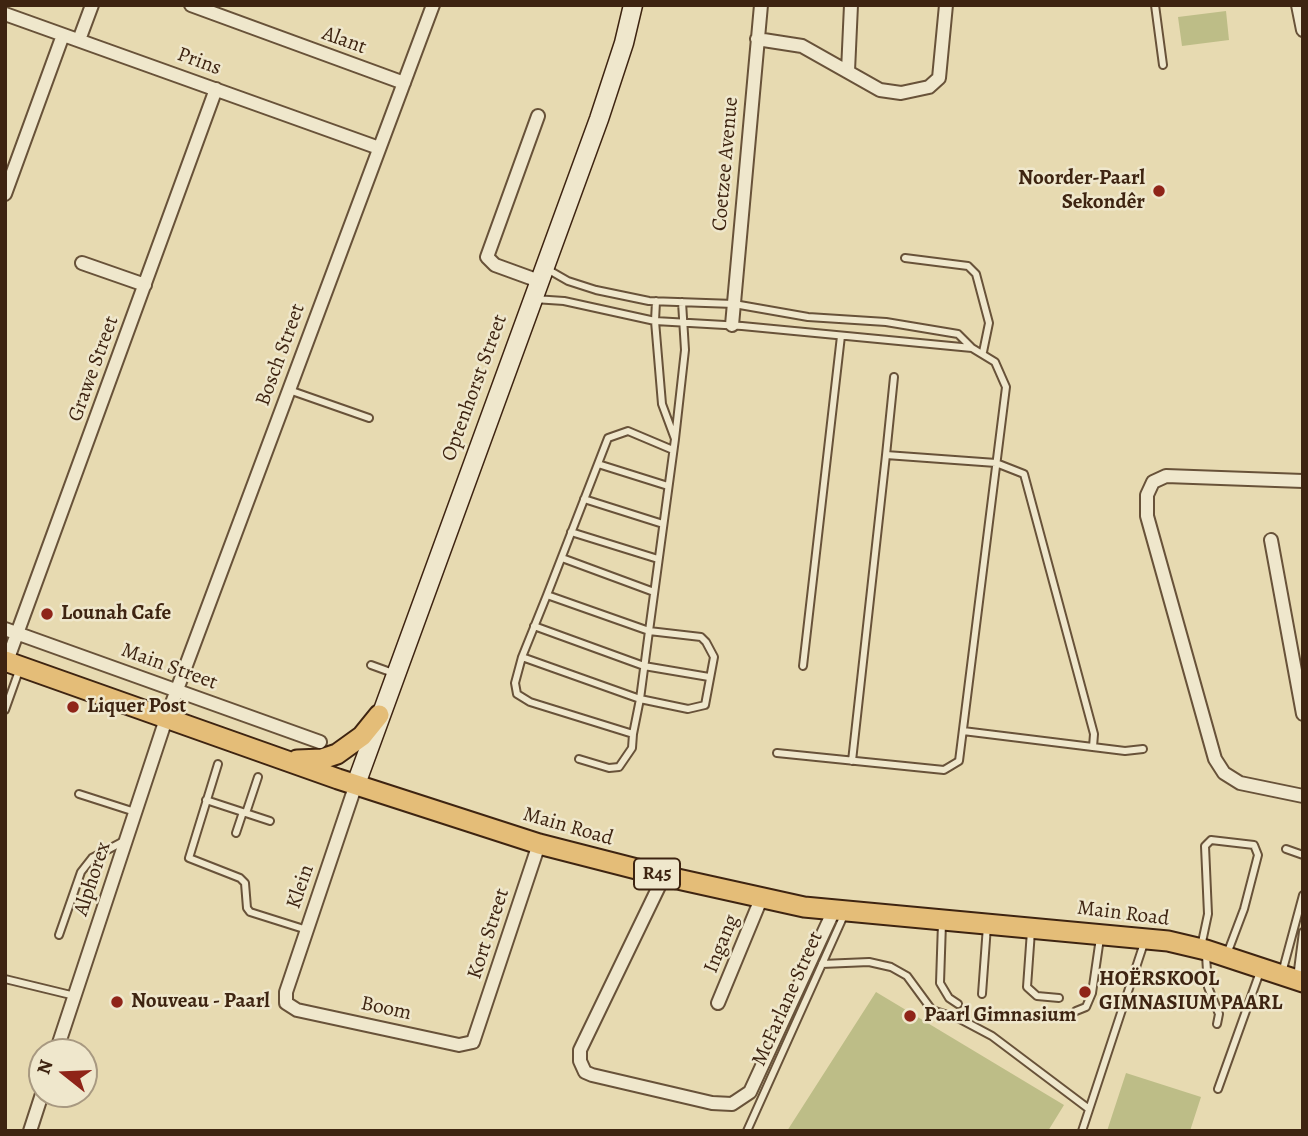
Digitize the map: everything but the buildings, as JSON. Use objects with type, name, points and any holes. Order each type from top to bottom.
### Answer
[{"type":"main road","name":"Optenhorst Street","points":[[356,784],[603,106],[633,5]]},
{"type":"main road","name":"Main Road","points":[[11,663],[282,760],[539,844],[664,876],[761,899],[840,911],[1146,939],[1203,949],[1294,979]]},
{"type":"main road","points":[[282,760],[312,760],[337,754],[362,736],[379,715]]},
{"type":"street","points":[[79,40],[92,5]]},
{"type":"street","name":"Alant","points":[[191,5],[404,83]]},
{"type":"street","name":"Bosch Street","points":[[166,719],[433,5]]},
{"type":"street","name":"Coetzee Avenue","points":[[732,325],[761,5]]},
{"type":"street","points":[[848,71],[851,5]]},
{"type":"street","points":[[757,39],[802,46],[886,93],[901,93],[936,84],[941,70],[946,5]]},
{"type":"street","points":[[1298,5],[1303,30]]},
{"type":"street","name":"Prins","points":[[5,14],[379,148]]},
{"type":"street","points":[[5,194],[63,36]]},
{"type":"street","name":"Grawe Street","points":[[11,663],[11,631],[145,285],[216,89]]},
{"type":"street","points":[[538,116],[487,257],[495,265],[541,274]]},
{"type":"street","points":[[82,264],[145,285]]},
{"type":"street","points":[[1303,481],[1166,476],[1153,482],[1147,495],[1147,516],[1215,759],[1224,773],[1240,783],[1303,796]]},
{"type":"street","points":[[1271,540],[1296,642],[1303,715]]},
{"type":"street","name":"Main Street","points":[[11,631],[320,742]]},
{"type":"street","name":"Alphorex","points":[[61,1038],[166,719]]},
{"type":"street","name":"Klein","points":[[286,1003],[286,992],[356,784]]},
{"type":"street","name":"Kort Street","points":[[476,1036],[539,844]]},
{"type":"street","points":[[664,876],[580,1050],[581,1067],[592,1075],[712,1103],[739,1102],[754,1084],[840,911]]},
{"type":"street","name":"Ingang","points":[[718,1003],[761,899]]},
{"type":"street","name":"Boom","points":[[286,1003],[297,1010],[459,1045],[469,1044],[476,1036]]},
{"type":"street","points":[[30,1131],[37,1108]]},
{"type":"lane","points":[[1154,5],[1163,65]]},
{"type":"lane","points":[[905,258],[968,266],[976,274],[989,323],[983,352]]},
{"type":"lane","points":[[541,274],[596,290],[656,301],[734,304],[808,317],[919,326],[958,334],[972,348]]},
{"type":"lane","points":[[532,299],[564,301],[655,321],[732,325],[972,348],[983,352],[995,362],[1006,387],[959,761],[950,769],[777,753]]},
{"type":"lane","points":[[656,301],[655,321],[662,404],[675,439]]},
{"type":"lane","points":[[579,759],[609,768],[619,767],[632,748],[685,350],[681,323],[682,302]]},
{"type":"lane","points":[[803,666],[841,336]]},
{"type":"lane","points":[[852,761],[894,377]]},
{"type":"lane","points":[[289,390],[369,418]]},
{"type":"lane","points":[[633,734],[530,702],[517,694],[515,683],[522,657],[608,438],[615,433],[628,431],[673,450]]},
{"type":"lane","points":[[886,455],[996,463],[1019,470],[1027,480],[1094,734],[1093,747]]},
{"type":"lane","points":[[598,464],[668,486]]},
{"type":"lane","points":[[584,499],[663,524]]},
{"type":"lane","points":[[571,532],[659,559]]},
{"type":"lane","points":[[562,558],[654,592]]},
{"type":"lane","points":[[522,657],[670,707],[700,708],[705,705],[714,657],[701,637],[649,631],[547,595]]},
{"type":"lane","points":[[534,626],[645,666],[709,677]]},
{"type":"lane","points":[[5,710],[11,663]]},
{"type":"lane","points":[[371,665],[395,674]]},
{"type":"lane","points":[[963,731],[1125,751],[1143,749]]},
{"type":"lane","points":[[218,764],[190,858],[240,878],[244,883],[247,908],[250,912],[307,930]]},
{"type":"lane","points":[[236,833],[258,777]]},
{"type":"lane","points":[[79,794],[135,812]]},
{"type":"lane","points":[[206,800],[270,821]]},
{"type":"lane","points":[[59,935],[81,872],[92,858],[126,840]]},
{"type":"lane","points":[[1217,1024],[1219,1014],[1208,987],[1203,949],[1208,914],[1205,846],[1211,840],[1254,845],[1258,855],[1244,909],[1226,956]]},
{"type":"lane","points":[[1286,849],[1303,855]]},
{"type":"lane","points":[[1294,979],[1303,895]]},
{"type":"lane","name":"McFarlane Street","points":[[747,1131],[822,964],[840,911]]},
{"type":"lane","points":[[942,919],[938,957],[940,983],[948,998],[958,1004]]},
{"type":"lane","points":[[982,994],[987,924]]},
{"type":"lane","points":[[1031,928],[1027,987],[1037,996],[1059,998]]},
{"type":"lane","points":[[1294,979],[1303,932]]},
{"type":"lane","points":[[1076,1011],[1086,1007],[1092,993],[1100,933]]},
{"type":"lane","points":[[1082,1131],[1146,939]]},
{"type":"lane","points":[[822,964],[869,962],[891,967],[907,976],[932,1010],[960,1019],[992,1036],[1089,1109]]},
{"type":"lane","points":[[1218,1089],[1262,968]]},
{"type":"lane","points":[[5,979],[75,996]]},
{"type":"green space","points":[[1226,11],[1229,40],[1182,46],[1178,17]]},
{"type":"green space","points":[[876,992],[1064,1105],[1048,1131],[787,1131]]},
{"type":"green space","points":[[1126,1073],[1201,1097],[1190,1131],[1107,1131]]},
{"type":"place","name":"Noorder-Paarl Sekondêr","points":[[1159,191]]},
{"type":"place","name":"Lounah Cafe","points":[[47,614]]},
{"type":"place","name":"Liquer Post","points":[[73,707]]},
{"type":"place","name":"HOËRSKOOL GIMNASIUM PAARL","points":[[1085,992]]},
{"type":"place","name":"Nouveau - Paarl","points":[[117,1002]]},
{"type":"place","name":"Paarl Gimnasium","points":[[910,1016]]}]
